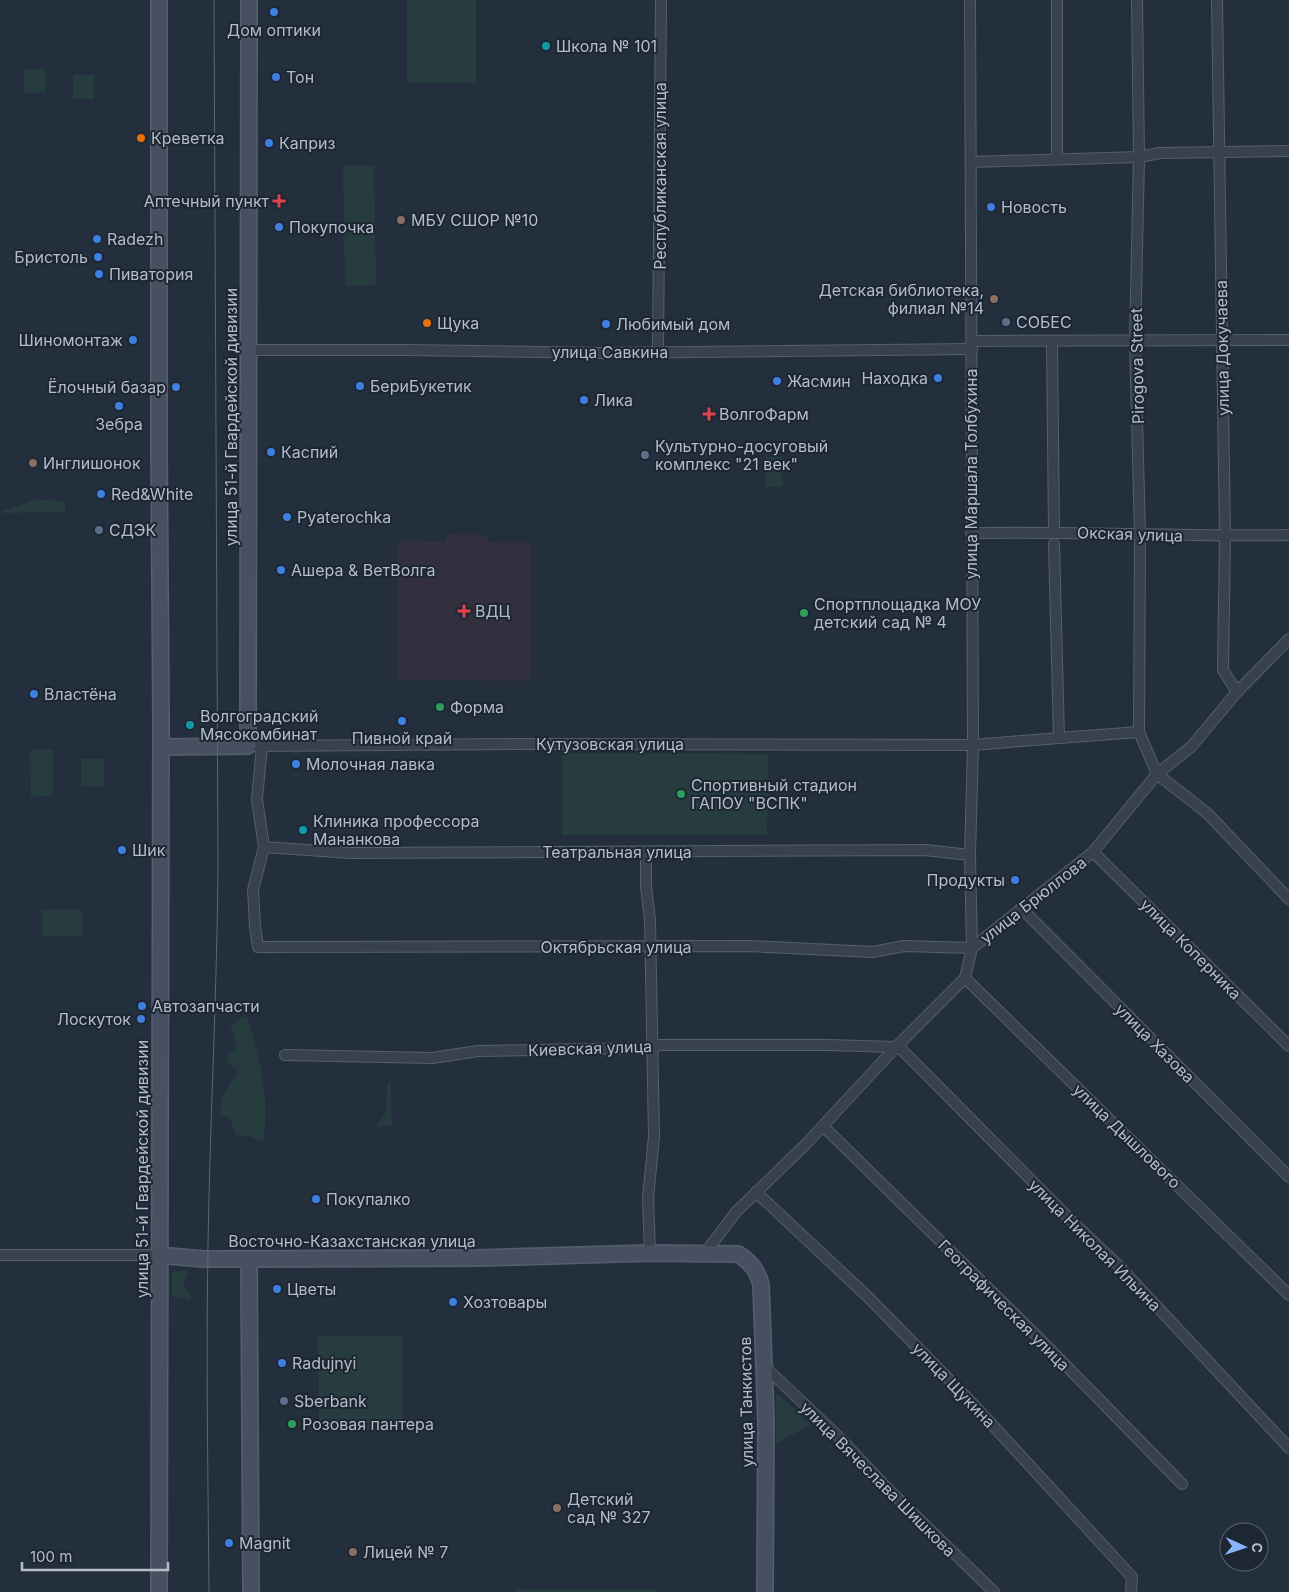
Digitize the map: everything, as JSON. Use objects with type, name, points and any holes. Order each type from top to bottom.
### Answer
[{"type":"main road","name":"улица 51-й Гвардейской дивизии","points":[[159,0],[161,746],[159,1592]]},
{"type":"main road","name":"улица 51-й Гвардейской дивизии","points":[[249,0],[249,350],[255,746]]},
{"type":"main road","points":[[161,746],[255,746]]},
{"type":"main road","name":"Восточно-Казахстанская улица","points":[[159,1256],[249,1259],[478,1258],[705,1253]]},
{"type":"main road","name":"улица Танкистов","points":[[705,1253],[738,1254],[747,1260],[759,1275],[761,1285],[766,1420],[765,1592]]},
{"type":"main road","points":[[249,1259],[251,1592]]},
{"type":"street","name":"Республиканская улица","points":[[658,352],[661,0]]},
{"type":"street","name":"улица Маршала Толбухина","points":[[970,0],[972,345],[972,745],[970,855],[972,948]]},
{"type":"street","points":[[1056,0],[1057,159]]},
{"type":"street","name":"Pirogova Street","points":[[1137,0],[1139,157],[1135,341],[1140,534],[1139,732]]},
{"type":"street","name":"улица Докучаева","points":[[1217,0],[1225,536],[1223,670],[1237,692]]},
{"type":"street","points":[[971,162],[1139,157],[1160,153],[1289,151]]},
{"type":"street","name":"улица Савкина","points":[[249,350],[658,352],[972,345],[1052,341],[1289,340]]},
{"type":"street","points":[[1052,341],[1054,532]]},
{"type":"street","name":"Окская улица","points":[[971,533],[1054,532],[1225,536],[1289,535]]},
{"type":"street","points":[[1054,544],[1058,738]]},
{"type":"street","name":"улица Брюллова","points":[[965,978],[972,948],[1093,852],[1157,774],[1191,747],[1237,692],[1289,639]]},
{"type":"street","points":[[1139,732],[1157,774],[1207,812],[1289,899]]},
{"type":"street","name":"Кутузовская улица","points":[[255,746],[510,744],[972,745],[1139,732]]},
{"type":"street","points":[[255,746],[257,798],[264,847]]},
{"type":"street","name":"Театральная улица","points":[[264,847],[351,852],[925,850],[970,855]]},
{"type":"street","name":"Октябрьская улица","points":[[264,847],[253,890],[258,947],[748,946],[873,952],[904,946],[972,948]]},
{"type":"street","points":[[646,852],[646,886],[651,947],[654,1137],[648,1198],[650,1253]]},
{"type":"street","name":"улица Коперника","points":[[1093,852],[1289,1046]]},
{"type":"street","name":"улица Хазова","points":[[1021,908],[1289,1177]]},
{"type":"street","points":[[705,1253],[736,1212],[823,1126],[965,978]]},
{"type":"street","name":"улица Дышлового","points":[[965,978],[1289,1295]]},
{"type":"street","name":"Киевская улица","points":[[285,1055],[432,1058],[478,1051],[652,1048],[660,1045],[828,1045],[896,1048]]},
{"type":"street","name":"улица Николая Ильина","points":[[896,1048],[902,1050],[1119,1266],[1289,1448]]},
{"type":"street","name":"Географическая улица","points":[[823,1126],[1040,1339],[1182,1484]]},
{"type":"street","name":"улица Щукина","points":[[756,1192],[868,1298],[974,1405],[1132,1577],[1131,1592]]},
{"type":"street","name":"Восточно-Казахстанская улица","points":[[0,1255],[159,1256]]},
{"type":"street","name":"улица Вячеслава Шишкова","points":[[763,1365],[840,1438],[893,1494],[994,1592]]},
{"type":"shaded area","name":"ВДЦ","points":[[446,534],[485,535],[489,542],[531,543],[530,681],[397,680],[398,541],[446,542]]},
{"type":"green space","points":[[407,0],[476,0],[476,83],[407,83]]},
{"type":"green space","points":[[24,69],[46,69],[45,93],[24,93]]},
{"type":"green space","points":[[73,75],[94,75],[94,99],[73,99]]},
{"type":"green space","points":[[343,166],[374,166],[376,285],[345,286]]},
{"type":"green space","points":[[766,457],[783,457],[782,487],[765,487]]},
{"type":"green space","points":[[36,500],[65,501],[65,512],[2,513],[3,511]]},
{"type":"green space","points":[[30,750],[53,750],[53,796],[31,797]]},
{"type":"green space","points":[[562,753],[768,754],[767,835],[562,835]]},
{"type":"green space","points":[[81,759],[104,759],[104,786],[81,786]]},
{"type":"green space","points":[[42,910],[82,910],[82,936],[42,936]]},
{"type":"green space","points":[[247,1016],[256,1046],[265,1093],[266,1110],[263,1141],[249,1136],[236,1135],[229,1117],[220,1114],[222,1096],[238,1071],[228,1062],[228,1053],[236,1048],[234,1034],[230,1028],[240,1018]]},
{"type":"green space","points":[[391,1082],[392,1125],[376,1128],[386,1112],[387,1084]]},
{"type":"green space","points":[[186,1270],[188,1272],[183,1285],[192,1299],[189,1300],[172,1296],[172,1272]]},
{"type":"green space","points":[[318,1336],[402,1336],[402,1429],[319,1429]]},
{"type":"green space","points":[[776,1394],[781,1396],[810,1424],[776,1444]]},
{"type":"green space","points":[[517,1589],[656,1589],[656,1592],[517,1592]]},
{"type":"tram line","points":[[209,1592],[207,1288],[218,867],[214,0]]},
{"type":"place","name":"Дом оптики","points":[[274,12]]},
{"type":"place","name":"Школа № 101","points":[[546,46]]},
{"type":"place","name":"Тон","points":[[276,77]]},
{"type":"place","name":"Креветка","points":[[141,138]]},
{"type":"place","name":"Каприз","points":[[269,143]]},
{"type":"place","name":"Аптечный пункт","points":[[279,201]]},
{"type":"place","name":"Новость","points":[[991,207]]},
{"type":"place","name":"МБУ СШОР №10","points":[[401,220]]},
{"type":"place","name":"Покупочка","points":[[279,227]]},
{"type":"place","name":"Radezh","points":[[97,239]]},
{"type":"place","name":"Бристоль","points":[[98,257]]},
{"type":"place","name":"Пиватория","points":[[99,274]]},
{"type":"place","name":"Детская библиотека, филиал №14","points":[[994,299]]},
{"type":"place","name":"СОБЕС","points":[[1006,322]]},
{"type":"place","name":"Щука","points":[[427,323]]},
{"type":"place","name":"Любимый дом","points":[[606,324]]},
{"type":"place","name":"Шиномонтаж","points":[[133,340]]},
{"type":"place","name":"Находка","points":[[938,378]]},
{"type":"place","name":"Жасмин","points":[[777,381]]},
{"type":"place","name":"БериБукетик","points":[[360,386]]},
{"type":"place","name":"Ёлочный базар","points":[[176,387]]},
{"type":"place","name":"Лика","points":[[584,400]]},
{"type":"place","name":"Зебра","points":[[119,406]]},
{"type":"place","name":"ВолгоФарм","points":[[709,414]]},
{"type":"place","name":"Каспий","points":[[271,452]]},
{"type":"place","name":"Культурно-досуговый комплекс \"21 век\"","points":[[645,455]]},
{"type":"place","name":"Инглишонок","points":[[33,463]]},
{"type":"place","name":"Red&White","points":[[101,494]]},
{"type":"place","name":"Pyaterochka","points":[[287,517]]},
{"type":"place","name":"СДЭК","points":[[99,530]]},
{"type":"place","name":"Ашера & ВетВолга","points":[[281,570]]},
{"type":"place","name":"ВДЦ","points":[[464,611]]},
{"type":"place","name":"Спортплощадка МОУ детский сад № 4","points":[[804,613]]},
{"type":"place","name":"Властёна","points":[[34,694]]},
{"type":"place","name":"Форма","points":[[440,707]]},
{"type":"place","name":"Пивной край","points":[[402,721]]},
{"type":"place","name":"Волгоградский Мясокомбинат","points":[[190,725]]},
{"type":"place","name":"Молочная лавка","points":[[296,764]]},
{"type":"place","name":"Спортивный стадион ГАПОУ \"ВСПК\"","points":[[681,794]]},
{"type":"place","name":"Клиника профессора Мананкова","points":[[303,830]]},
{"type":"place","name":"Шик","points":[[122,850]]},
{"type":"place","name":"Продукты","points":[[1015,880]]},
{"type":"place","name":"Автозапчасти","points":[[142,1006]]},
{"type":"place","name":"Лоскуток","points":[[141,1019]]},
{"type":"place","name":"Покупалко","points":[[316,1199]]},
{"type":"place","name":"Цветы","points":[[277,1289]]},
{"type":"place","name":"Хозтовары","points":[[453,1302]]},
{"type":"place","name":"Radujnyi","points":[[282,1363]]},
{"type":"place","name":"Sberbank","points":[[284,1401]]},
{"type":"place","name":"Розовая пантера","points":[[292,1424]]},
{"type":"place","name":"Детский сад № 327","points":[[557,1508]]},
{"type":"place","name":"Magnit","points":[[229,1543]]},
{"type":"place","name":"Лицей № 7","points":[[353,1552]]}]
